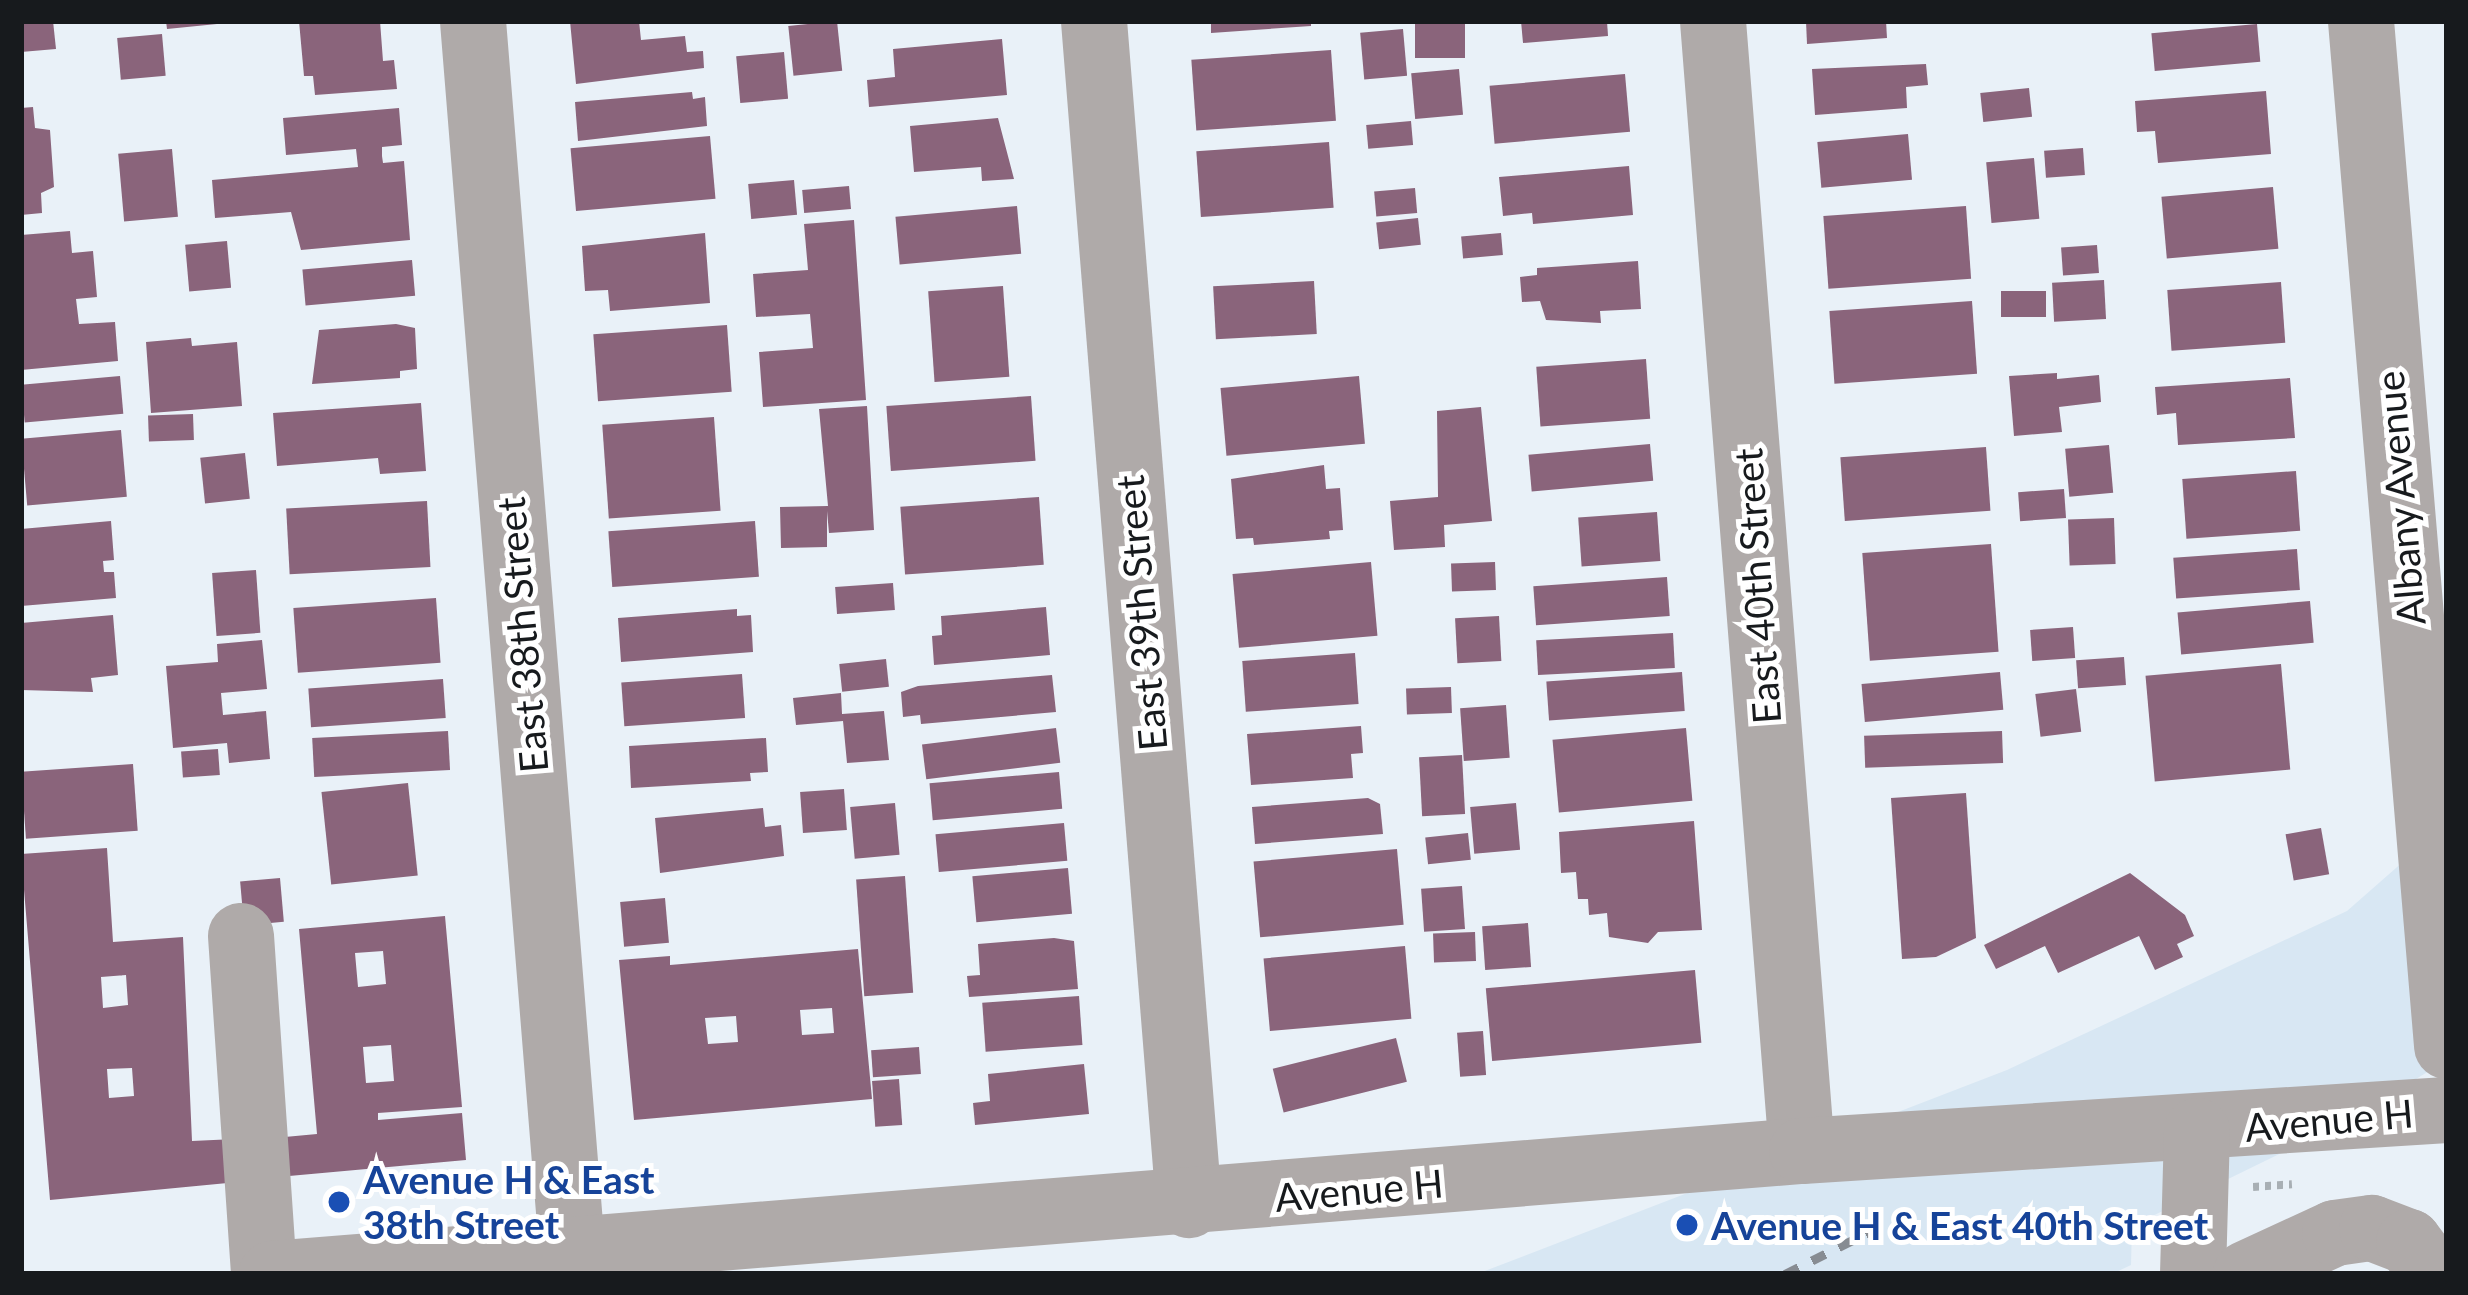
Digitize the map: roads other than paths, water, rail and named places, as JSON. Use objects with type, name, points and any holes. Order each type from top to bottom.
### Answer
[{"type":"street","name":"East 38th Street","points":[[473,21],[572,1250]]},
{"type":"street","name":"East 39th Street","points":[[1094,21],[1189,1205]]},
{"type":"street","name":"East 40th Street","points":[[1713,21],[1802,1151]]},
{"type":"street","name":"Albany Avenue","points":[[2361,21],[2447,1046]]},
{"type":"street","points":[[241,936],[268,1274]]},
{"type":"street","name":"Avenue H","points":[[268,1274],[1189,1205],[1802,1151],[2197,1131],[2447,1109]]},
{"type":"street","points":[[2193,1274],[2197,1131]]},
{"type":"street","points":[[2246,1274],[2335,1233],[2372,1228],[2409,1242],[2433,1274]]},
{"type":"railway","points":[[1785,1274],[1889,1222]]},
{"type":"place","name":"Avenue H & East 38th Street","points":[[339,1202]]},
{"type":"place","name":"Avenue H & East 40th Street","points":[[1687,1225]]}]
